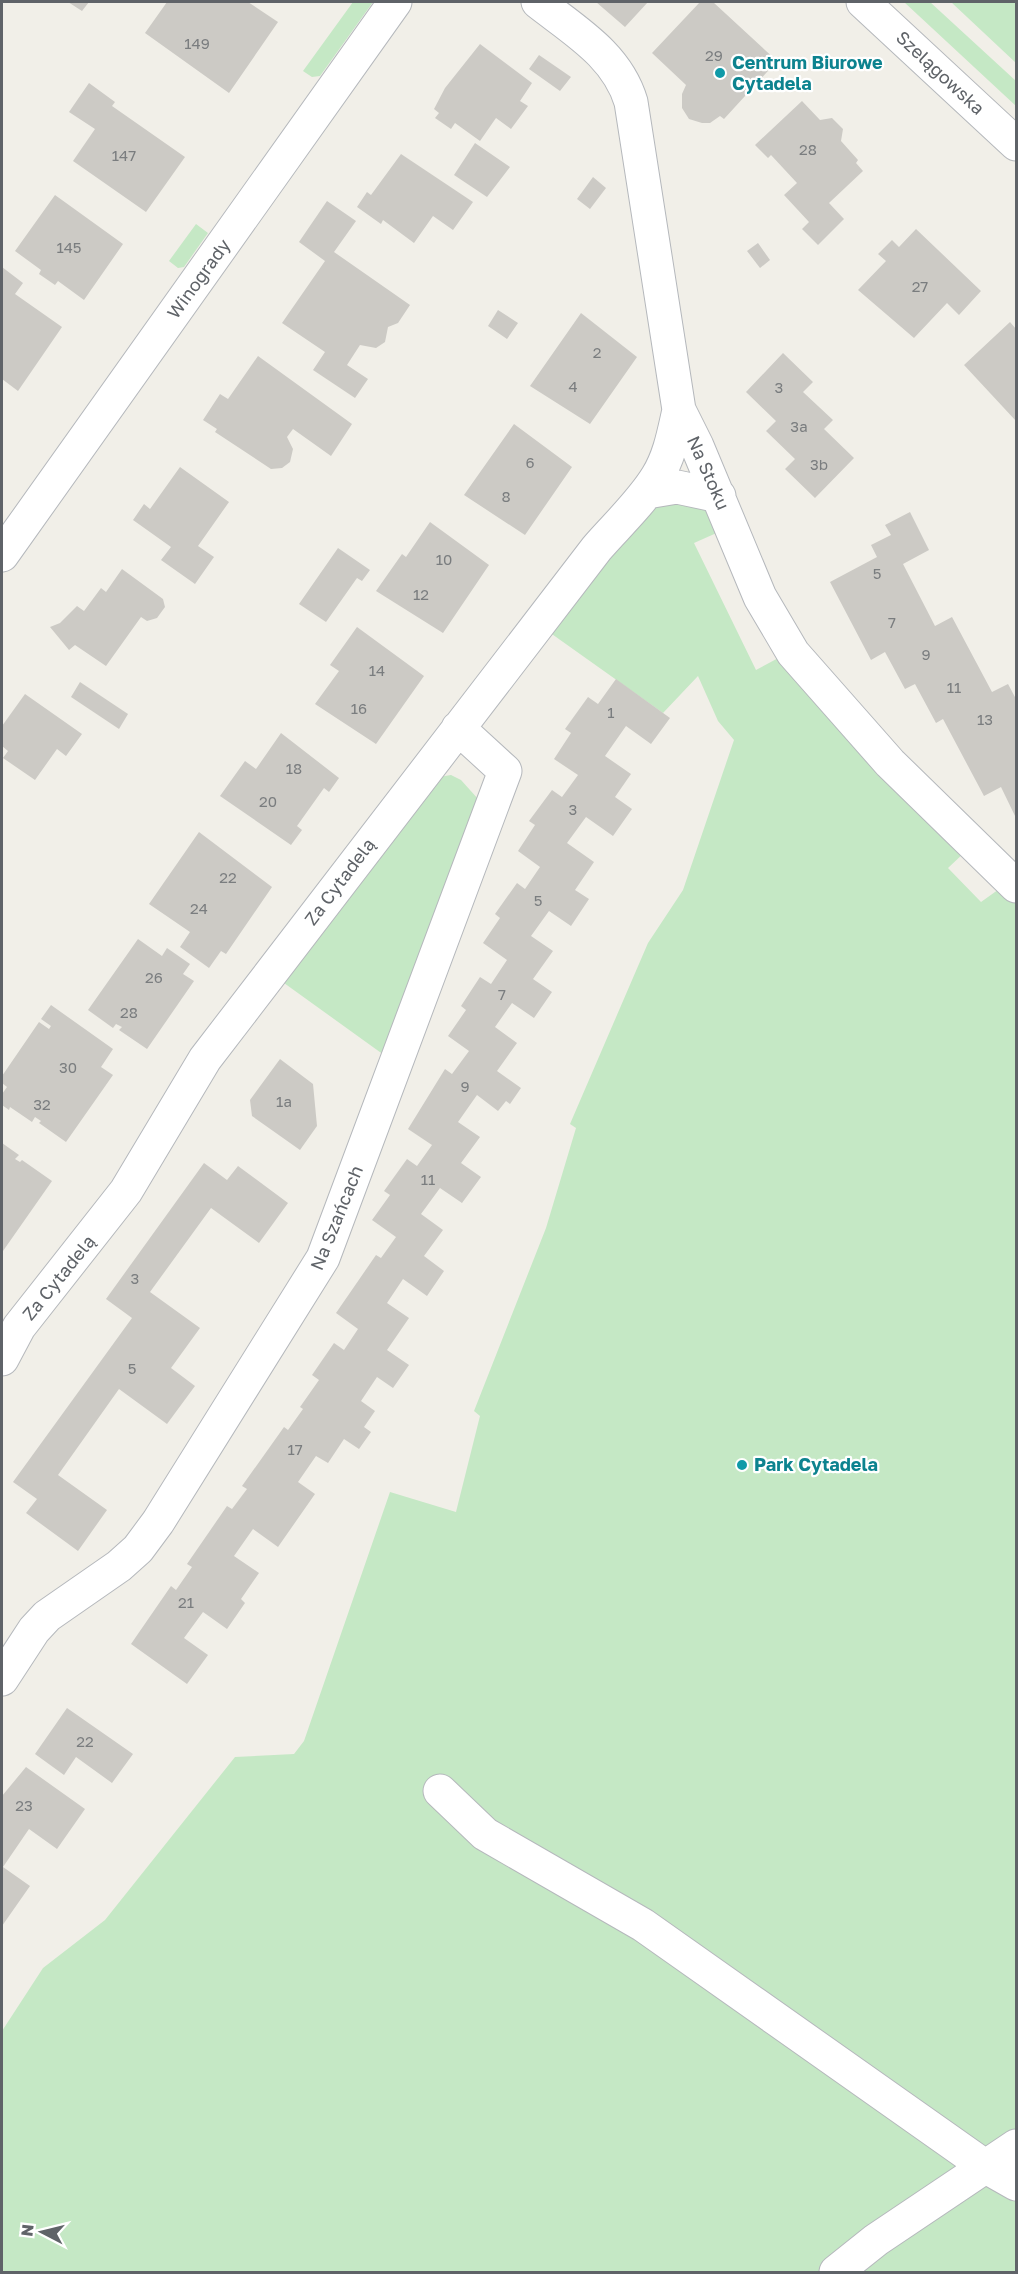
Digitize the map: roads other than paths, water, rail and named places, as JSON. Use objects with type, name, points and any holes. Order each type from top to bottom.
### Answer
[{"type":"street","name":"Winogrady","points":[[2,555],[395,2]]},
{"type":"street","name":"Na Stoku","points":[[538,2],[601,52],[625,82],[635,125],[679,410],[719,496],[760,597],[793,653],[890,763],[1017,886]]},
{"type":"street","name":"Szelągowska","points":[[863,2],[1017,144]]},
{"type":"street","name":"Za Cytadelą","points":[[2,1359],[18,1327],[126,1191],[205,1059],[597,548],[647,492],[658,475],[670,447],[679,410]]},
{"type":"street","points":[[647,492],[677,487],[719,496]]},
{"type":"street","name":"Na Szańcach","points":[[2,1679],[11,1640],[119,1566],[138,1549],[158,1522],[323,1258],[505,771],[458,728]]},
{"type":"street","points":[[440,1791],[485,1834],[643,1925],[986,2168],[1017,2184]]},
{"type":"street","points":[[836,2272],[876,2240],[1017,2146]]},
{"type":"place","name":"Centrum Biurowe Cytadela","points":[[720,73]]},
{"type":"place","name":"Park Cytadela","points":[[742,1465]]}]
